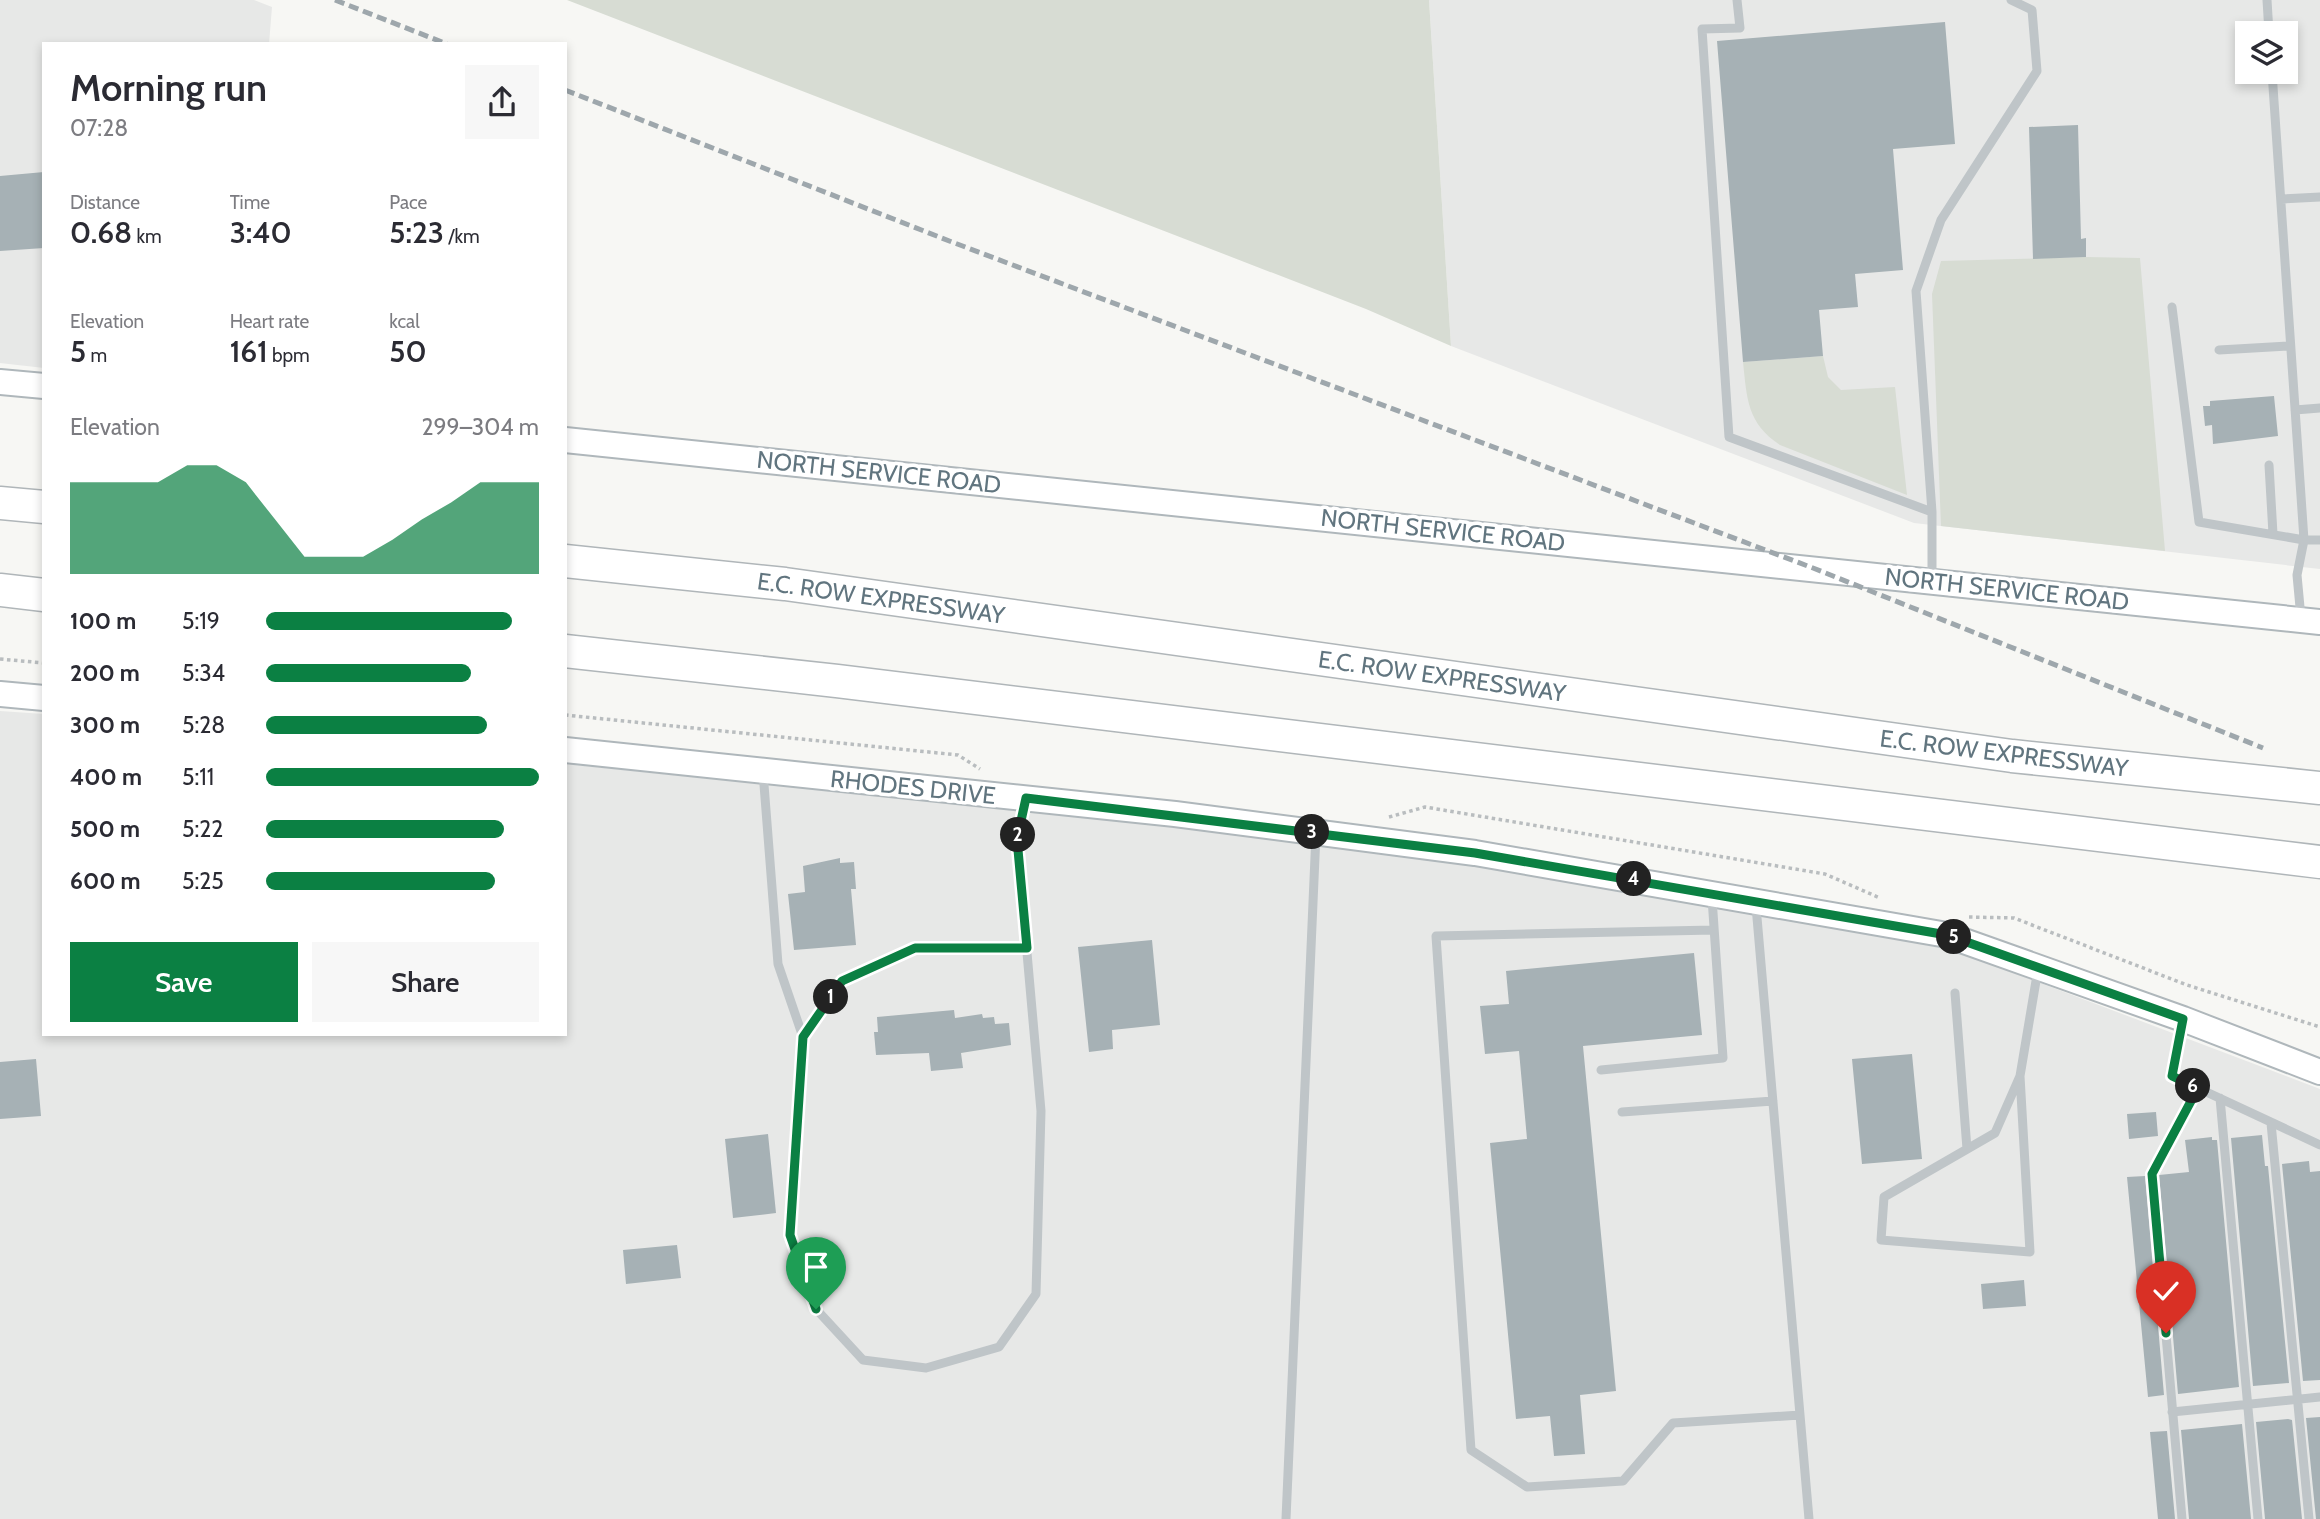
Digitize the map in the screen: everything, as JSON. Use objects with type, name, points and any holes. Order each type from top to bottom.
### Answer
[{"type":"highway","points":[[0,503],[42,507]]},
{"type":"highway","name":"E.C. ROW EXPRESSWAY","points":[[567,561],[785,584],[2012,756],[2320,788]]},
{"type":"highway","points":[[0,590],[42,595]]},
{"type":"highway","points":[[567,651],[837,681],[2320,862]]},
{"type":"street","points":[[0,382],[42,386]]},
{"type":"street","name":"NORTH SERVICE ROAD","points":[[567,440],[2310,621]]},
{"type":"street","points":[[0,694],[42,698]]},
{"type":"street","name":"RHODES DRIVE","points":[[567,750],[1026,798],[1475,853],[1712,892],[1947,935],[2183,1019],[2320,1072]]},
{"type":"lane","points":[[1737,0],[1740,28],[1702,29],[1729,437],[1932,513]]},
{"type":"lane","points":[[1932,581],[1932,513],[1916,291],[1941,219],[2037,71],[2032,10],[2011,0]]},
{"type":"lane","points":[[2267,0],[2268,21]]},
{"type":"lane","points":[[2273,84],[2304,540],[2297,575],[2310,621]]},
{"type":"lane","points":[[2280,199],[2320,197]]},
{"type":"lane","points":[[2172,307],[2199,522],[2304,540],[2320,540]]},
{"type":"lane","points":[[2219,350],[2290,346]]},
{"type":"lane","points":[[2295,410],[2320,408]]},
{"type":"lane","points":[[2269,465],[2273,534]]},
{"type":"lane","points":[[763,771],[778,964],[803,1037],[790,1235],[816,1309],[863,1360],[926,1368],[999,1347],[1036,1294],[1041,1111],[1017,839],[1026,798]]},
{"type":"lane","points":[[1286,1519],[1316,832]]},
{"type":"lane","points":[[1601,1070],[1723,1058],[1712,892]]},
{"type":"lane","points":[[1755,900],[1810,1519]]},
{"type":"lane","points":[[1714,930],[1436,936],[1471,1451],[1527,1487],[1623,1481],[1673,1423],[1800,1415]]},
{"type":"lane","points":[[803,1037],[842,981],[915,948],[1027,948]]},
{"type":"lane","points":[[2020,1076],[1995,1133],[1884,1197],[1881,1240],[2030,1252],[2020,1076],[2038,968]]},
{"type":"lane","points":[[1955,993],[1968,1149]]},
{"type":"lane","points":[[2183,1019],[2172,1076],[2320,1145]]},
{"type":"lane","points":[[2182,1519],[2152,1174],[2198,1088]]},
{"type":"lane","points":[[2220,1098],[2258,1519]]},
{"type":"lane","points":[[1622,1112],[1773,1101]]},
{"type":"lane","points":[[2272,1123],[2309,1519]]},
{"type":"lane","points":[[2172,1412],[2320,1397]]},
{"type":"path","points":[[0,659],[42,663]]},
{"type":"path","points":[[567,715],[958,755],[984,772]]},
{"type":"shaded area","points":[[0,0],[254,0],[272,7],[269,42],[42,42],[42,368],[0,363]]},
{"type":"shaded area","points":[[567,0],[1429,0],[1451,346],[1366,309]]},
{"type":"shaded area","points":[[1429,0],[2320,0],[2320,569],[1914,523],[1451,346]]},
{"type":"shaded area","points":[[2140,258],[2165,551],[1941,526],[1932,294],[1941,261]]},
{"type":"shaded area","points":[[1823,356],[1828,377],[1841,390],[1895,387],[1907,495],[1780,445],[1769,437],[1755,419],[1748,399],[1743,362]]},
{"type":"shaded area","points":[[0,711],[42,714],[42,1036],[567,1036],[567,764],[1059,814],[1386,852],[1793,917],[1959,952],[2320,1089],[2320,1519],[0,1519]]},
{"type":"building","points":[[1945,22],[1955,144],[1893,149],[1903,270],[1855,274],[1858,307],[1819,310],[1823,356],[1743,362],[1717,41]]},
{"type":"building","points":[[2078,125],[2081,239],[2086,238],[2086,257],[2033,259],[2029,127]]},
{"type":"building","points":[[42,172],[42,248],[0,251],[0,176]]},
{"type":"building","points":[[2274,396],[2278,436],[2213,444],[2212,425],[2205,426],[2203,406],[2210,406],[2210,401]]},
{"type":"building","points":[[840,858],[840,863],[854,862],[856,889],[851,889],[856,945],[794,950],[788,894],[805,892],[803,866]]},
{"type":"building","points":[[1152,940],[1160,1025],[1112,1030],[1113,1049],[1089,1052],[1078,947]]},
{"type":"building","points":[[1694,953],[1702,1035],[1583,1046],[1616,1391],[1580,1395],[1585,1454],[1554,1456],[1550,1416],[1516,1419],[1490,1143],[1527,1139],[1519,1051],[1485,1054],[1480,1006],[1509,1004],[1506,971]]},
{"type":"building","points":[[954,1010],[955,1018],[982,1014],[983,1018],[994,1017],[995,1024],[1009,1023],[1011,1045],[961,1053],[963,1068],[931,1071],[929,1053],[876,1055],[874,1032],[878,1032],[877,1017]]},
{"type":"building","points":[[1912,1054],[1922,1159],[1862,1164],[1852,1059]]},
{"type":"building","points":[[36,1059],[41,1116],[0,1119],[0,1062]]},
{"type":"building","points":[[2156,1112],[2158,1136],[2129,1139],[2127,1114]]},
{"type":"building","points":[[768,1134],[776,1213],[733,1218],[725,1139]]},
{"type":"building","points":[[2262,1135],[2265,1166],[2268,1166],[2289,1383],[2253,1386],[2231,1138]]},
{"type":"building","points":[[2212,1137],[2212,1140],[2217,1140],[2239,1387],[2178,1394],[2159,1175],[2189,1172],[2185,1140]]},
{"type":"building","points":[[2309,1161],[2310,1172],[2320,1171],[2320,1380],[2303,1381],[2282,1164]]},
{"type":"building","points":[[2145,1176],[2164,1395],[2148,1397],[2127,1177]]},
{"type":"building","points":[[677,1245],[681,1278],[626,1284],[623,1250]]},
{"type":"building","points":[[2024,1280],[2026,1306],[1983,1309],[1981,1284]]},
{"type":"building","points":[[2320,1417],[2320,1519],[2316,1519],[2306,1418]]},
{"type":"building","points":[[2292,1420],[2302,1519],[2265,1519],[2256,1422]]},
{"type":"building","points":[[2242,1424],[2251,1519],[2189,1519],[2181,1430]]},
{"type":"building","points":[[2167,1431],[2175,1519],[2158,1519],[2150,1432]]},
{"type":"railway","points":[[335,0],[442,42]]},
{"type":"railway","points":[[567,91],[952,242],[1813,568],[2263,748]]},
{"type":"route","points":[[816,1309],[790,1235],[803,1037],[842,981],[915,948],[1027,948],[1017,839],[1026,798],[1175,814],[1475,853],[1712,892],[1947,935],[2183,1019],[2172,1076],[2198,1088],[2152,1174],[2166,1333]]}]
